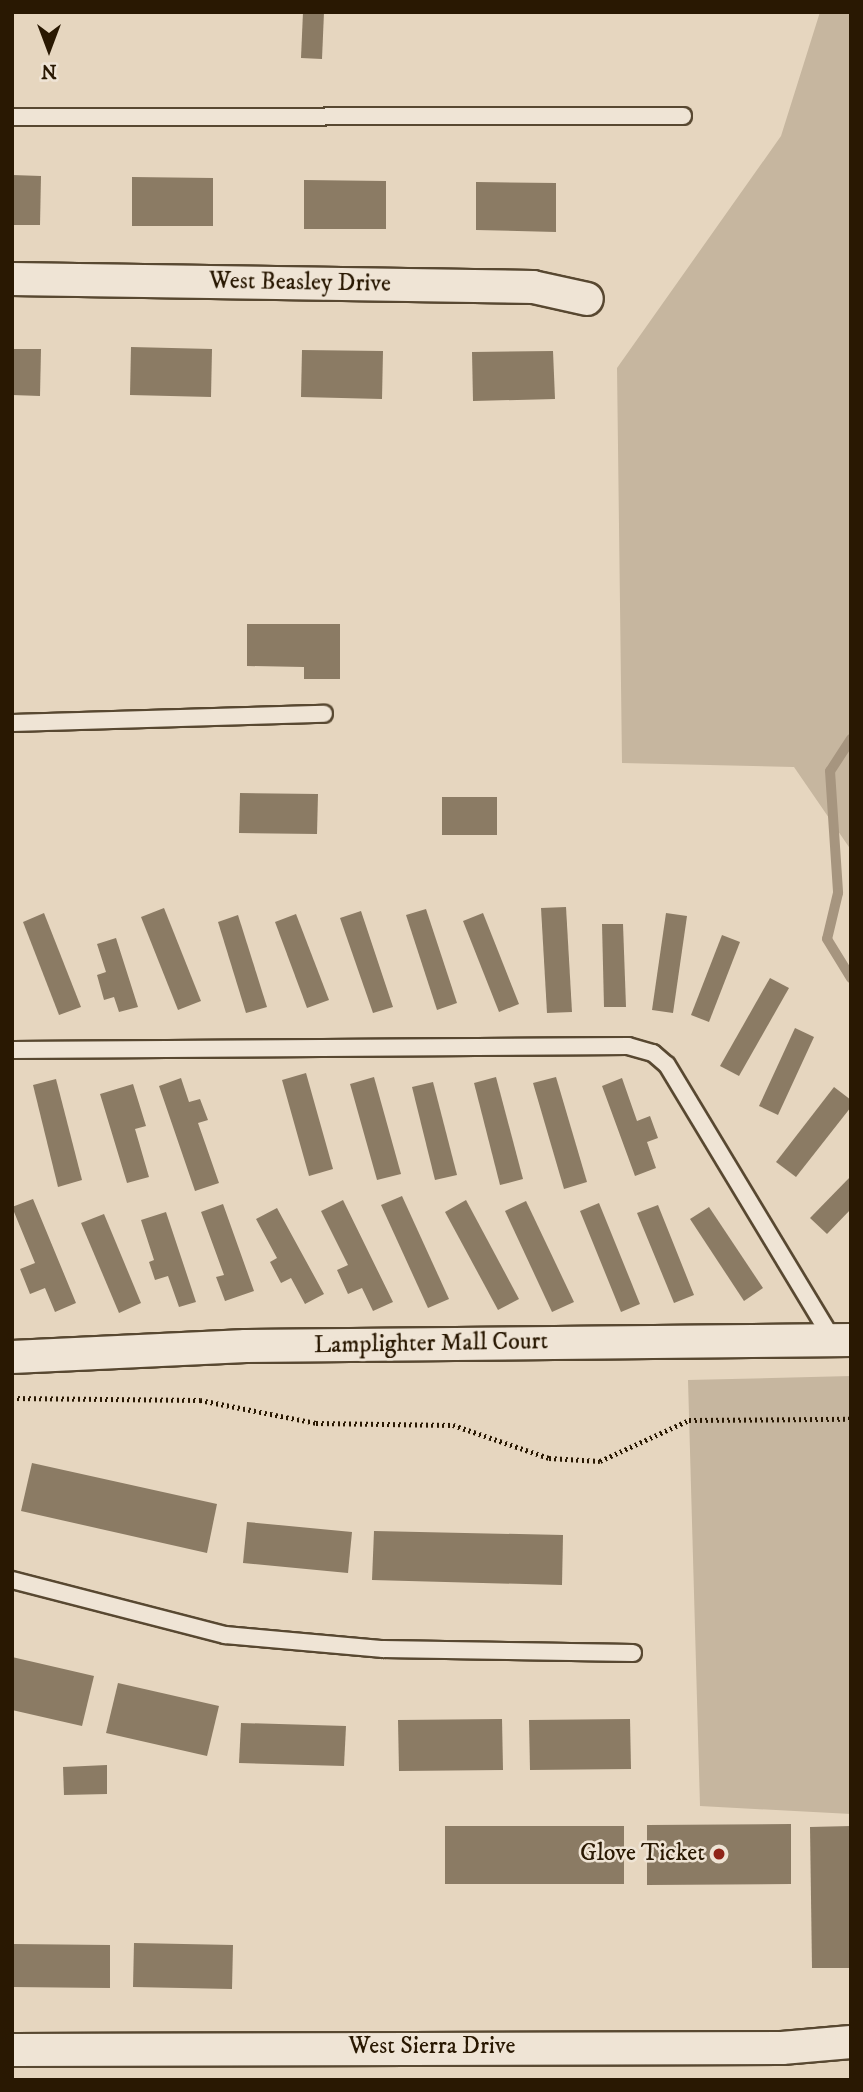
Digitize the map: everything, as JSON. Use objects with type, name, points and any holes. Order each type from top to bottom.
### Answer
[{"type":"street","name":"West Beasley Drive","points":[[12,279],[533,287],[587,299]]},
{"type":"street","name":"Lamplighter Mall Court","points":[[12,1357],[246,1346],[842,1340]]},
{"type":"street","name":"West Sierra Drive","points":[[12,2050],[782,2048],[851,2042]]},
{"type":"lane","points":[[12,117],[683,117]]},
{"type":"lane","points":[[12,723],[324,714]]},
{"type":"lane","points":[[12,1050],[628,1046],[653,1053],[667,1065],[842,1340]]},
{"type":"lane","points":[[12,1580],[225,1635],[383,1649],[633,1653]]},
{"type":"path","points":[[12,1398],[200,1400],[316,1423],[453,1424],[549,1458],[600,1461],[689,1420],[851,1419]]},
{"type":"shaded area","points":[[820,12],[851,12],[851,850],[794,767],[622,763],[617,368],[781,136]]},
{"type":"shaded area","points":[[851,1376],[851,1814],[700,1806],[688,1380]]},
{"type":"building","points":[[303,12],[324,12],[322,59],[301,58]]},
{"type":"building","points":[[12,175],[41,176],[40,225],[12,225]]},
{"type":"building","points":[[132,177],[213,178],[213,226],[132,226]]},
{"type":"building","points":[[304,180],[386,181],[386,229],[304,229]]},
{"type":"building","points":[[476,182],[556,183],[556,232],[476,230]]},
{"type":"building","points":[[131,347],[212,349],[211,397],[130,395]]},
{"type":"building","points":[[12,349],[41,349],[40,396],[12,395]]},
{"type":"building","points":[[302,350],[383,351],[382,399],[301,397]]},
{"type":"building","points":[[553,351],[555,399],[473,401],[472,352]]},
{"type":"building","points":[[247,624],[340,624],[340,679],[304,679],[304,667],[247,666]]},
{"type":"building","points":[[240,793],[318,794],[317,834],[239,833]]},
{"type":"building","points":[[442,797],[497,797],[497,835],[442,835]]},
{"type":"building","points":[[566,907],[572,1012],[547,1013],[541,908]]},
{"type":"building","points":[[164,908],[201,1001],[178,1010],[141,917]]},
{"type":"building","points":[[426,909],[457,1003],[437,1010],[406,915]]},
{"type":"building","points":[[361,911],[393,1007],[373,1013],[340,918]]},
{"type":"building","points":[[44,913],[81,1007],[59,1015],[23,922]]},
{"type":"building","points":[[483,913],[519,1004],[499,1012],[463,921]]},
{"type":"building","points":[[666,913],[687,916],[673,1013],[652,1010]]},
{"type":"building","points":[[296,914],[329,1000],[307,1008],[275,922]]},
{"type":"building","points":[[238,915],[267,1007],[246,1013],[218,922]]},
{"type":"building","points":[[602,924],[623,924],[626,1007],[604,1007]]},
{"type":"building","points":[[722,935],[740,942],[709,1022],[691,1015]]},
{"type":"building","points":[[116,938],[138,1007],[119,1012],[114,997],[104,1000],[97,975],[106,972],[97,944]]},
{"type":"building","points":[[770,978],[789,988],[739,1076],[720,1066]]},
{"type":"building","points":[[795,1028],[814,1037],[778,1115],[759,1106]]},
{"type":"building","points":[[306,1073],[333,1169],[309,1176],[282,1080]]},
{"type":"building","points":[[374,1077],[401,1174],[377,1180],[350,1084]]},
{"type":"building","points":[[496,1077],[523,1179],[500,1185],[474,1083]]},
{"type":"building","points":[[556,1077],[587,1182],[564,1189],[533,1083]]},
{"type":"building","points":[[181,1078],[189,1102],[200,1099],[208,1120],[198,1123],[219,1183],[195,1191],[159,1086]]},
{"type":"building","points":[[622,1078],[637,1121],[650,1116],[658,1138],[647,1142],[656,1168],[635,1176],[602,1086]]},
{"type":"building","points":[[56,1079],[82,1180],[58,1187],[33,1085]]},
{"type":"building","points":[[433,1082],[457,1175],[435,1180],[412,1087]]},
{"type":"building","points":[[133,1084],[146,1126],[135,1129],[149,1177],[127,1183],[100,1094]]},
{"type":"building","points":[[834,1087],[851,1100],[851,1107],[796,1177],[776,1162]]},
{"type":"building","points":[[851,1176],[851,1209],[827,1234],[810,1218]]},
{"type":"building","points":[[402,1196],[449,1299],[428,1308],[381,1205]]},
{"type":"building","points":[[33,1199],[76,1303],[55,1312],[45,1288],[30,1294],[20,1269],[35,1263],[12,1207]]},
{"type":"building","points":[[343,1200],[393,1302],[373,1311],[362,1288],[348,1294],[337,1270],[348,1265],[321,1211]]},
{"type":"building","points":[[466,1200],[519,1299],[498,1310],[445,1212]]},
{"type":"building","points":[[526,1201],[574,1302],[552,1312],[505,1211]]},
{"type":"building","points":[[599,1203],[640,1304],[621,1312],[580,1211]]},
{"type":"building","points":[[223,1204],[254,1291],[225,1301],[216,1277],[224,1275],[201,1212]]},
{"type":"building","points":[[658,1205],[694,1295],[674,1303],[637,1213]]},
{"type":"building","points":[[709,1207],[763,1288],[744,1301],[690,1219]]},
{"type":"building","points":[[277,1208],[324,1294],[305,1304],[291,1278],[281,1283],[270,1262],[277,1258],[256,1219]]},
{"type":"building","points":[[166,1212],[196,1302],[179,1307],[168,1276],[155,1280],[149,1262],[154,1260],[141,1220]]},
{"type":"building","points":[[104,1214],[141,1303],[119,1313],[81,1223]]},
{"type":"building","points":[[32,1463],[217,1504],[207,1553],[21,1511]]},
{"type":"building","points":[[247,1522],[352,1532],[348,1573],[243,1563]]},
{"type":"building","points":[[374,1531],[563,1535],[562,1585],[372,1580]]},
{"type":"building","points":[[12,1657],[94,1676],[82,1726],[12,1710]]},
{"type":"building","points":[[118,1683],[219,1706],[207,1756],[106,1733]]},
{"type":"building","points":[[502,1719],[503,1770],[399,1771],[398,1720]]},
{"type":"building","points":[[630,1719],[631,1769],[530,1770],[529,1720]]},
{"type":"building","points":[[241,1723],[346,1726],[344,1766],[239,1763]]},
{"type":"building","points":[[107,1765],[107,1794],[64,1795],[63,1767]]},
{"type":"building","name":"Glove Ticket","points":[[791,1824],[791,1884],[647,1885],[647,1825]]},
{"type":"building","points":[[445,1826],[624,1826],[624,1884],[445,1884]]},
{"type":"building","points":[[851,1826],[851,1968],[812,1968],[810,1827]]},
{"type":"building","points":[[134,1943],[233,1945],[232,1989],[133,1987]]},
{"type":"building","points":[[12,1944],[110,1945],[110,1988],[12,1987]]},
{"type":"waterway","points":[[851,739],[830,771],[838,893],[827,939],[851,978]]},
{"type":"place","name":"Glove Ticket","points":[[719,1854]]}]
